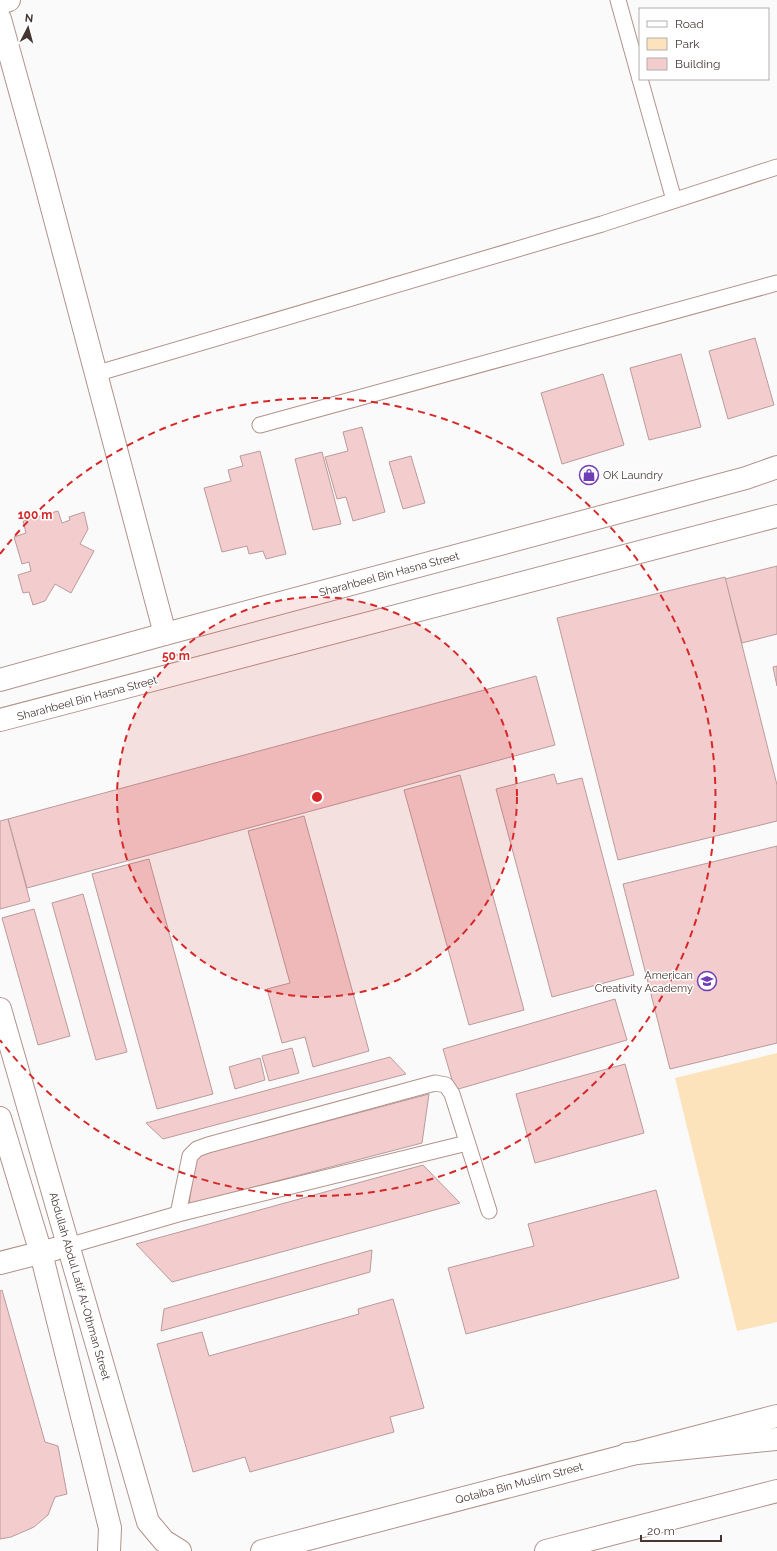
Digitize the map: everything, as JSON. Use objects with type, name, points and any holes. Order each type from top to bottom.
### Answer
[{"type":"main road","points":[[0,3],[9,0]]},
{"type":"main road","points":[[0,19],[42,170],[165,634]]},
{"type":"main road","name":"Sharahbeel Bin Hasna Street","points":[[0,680],[165,634],[746,478],[777,467]]},
{"type":"main road","name":"Sharahbeel Bin Hasna Street","points":[[0,720],[777,516]]},
{"type":"main road","name":"Abdullah Abdul Latif Al-Othman Street","points":[[0,1009],[148,1522],[164,1540],[180,1551]]},
{"type":"main road","points":[[0,1118],[41,1253],[110,1528],[109,1551]]},
{"type":"main road","points":[[0,1264],[68,1246]]},
{"type":"main road","name":"Qotaiba Bin Muslim Street","points":[[262,1551],[627,1454],[777,1416]]},
{"type":"main road","points":[[627,1454],[777,1439]]},
{"type":"main road","points":[[546,1551],[777,1491]]},
{"type":"lane","points":[[618,0],[639,75]]},
{"type":"lane","points":[[640,80],[674,200]]},
{"type":"lane","points":[[96,374],[602,224],[777,167]]},
{"type":"lane","points":[[260,425],[777,283]]},
{"type":"lane","points":[[178,1214],[190,1156],[197,1149],[435,1083],[446,1085],[452,1094],[489,1211]]},
{"type":"lane","points":[[68,1246],[178,1214],[467,1143]]},
{"type":"green space","points":[[777,1053],[777,1322],[737,1331],[675,1078]]},
{"type":"building","points":[[755,338],[774,405],[728,419],[709,351]]},
{"type":"building","points":[[681,354],[701,427],[649,440],[630,368]]},
{"type":"building","points":[[603,374],[624,445],[562,464],[541,393]]},
{"type":"building","points":[[362,427],[385,512],[353,521],[346,497],[337,499],[325,457],[348,451],[343,432]]},
{"type":"building","points":[[260,451],[286,554],[266,559],[263,551],[249,554],[247,546],[222,552],[204,488],[231,481],[228,470],[243,466],[240,456]]},
{"type":"building","points":[[322,452],[341,524],[313,530],[295,459]]},
{"type":"building","points":[[411,456],[425,503],[403,509],[389,462]]},
{"type":"building","points":[[58,511],[62,523],[70,520],[69,517],[84,512],[88,529],[80,544],[94,551],[71,593],[55,584],[45,601],[33,605],[29,592],[23,593],[18,575],[31,571],[29,562],[22,564],[14,537],[26,533],[23,521]]},
{"type":"building","points":[[777,566],[777,634],[742,643],[725,579]]},
{"type":"building","points":[[725,577],[777,785],[777,821],[618,860],[557,618]]},
{"type":"building","points":[[777,666],[777,686],[773,667]]},
{"type":"building","points":[[536,676],[555,745],[27,888],[8,819]]},
{"type":"building","points":[[554,774],[557,784],[582,778],[634,975],[552,997],[496,789]]},
{"type":"building","points":[[460,775],[524,1010],[469,1025],[404,790]]},
{"type":"building","points":[[304,816],[369,1051],[313,1067],[305,1037],[282,1043],[267,989],[290,983],[248,831]]},
{"type":"building","points":[[8,819],[30,901],[0,909],[0,821]]},
{"type":"building","points":[[777,846],[777,1043],[670,1069],[623,884]]},
{"type":"building","points":[[149,859],[213,1094],[157,1109],[92,874]]},
{"type":"building","points":[[83,894],[127,1052],[96,1060],[52,903]]},
{"type":"building","points":[[34,909],[70,1036],[38,1045],[2,918]]},
{"type":"building","points":[[615,999],[627,1040],[455,1090],[443,1049]]},
{"type":"building","points":[[292,1048],[299,1073],[269,1081],[262,1056]]},
{"type":"building","points":[[390,1057],[406,1074],[163,1139],[146,1123]]},
{"type":"building","points":[[260,1058],[265,1080],[235,1089],[229,1067]]},
{"type":"building","points":[[625,1064],[644,1133],[535,1163],[516,1094]]},
{"type":"building","points":[[429,1094],[422,1143],[189,1204],[196,1156]]},
{"type":"building","points":[[423,1165],[460,1203],[172,1282],[136,1244]]},
{"type":"building","points":[[656,1190],[679,1278],[466,1334],[448,1268],[534,1246],[528,1224]]},
{"type":"building","points":[[372,1250],[370,1272],[161,1331],[164,1309]]},
{"type":"building","points":[[2,1290],[45,1442],[58,1446],[67,1494],[55,1497],[48,1515],[34,1527],[11,1537],[0,1539],[0,1291]]},
{"type":"building","points":[[393,1299],[424,1408],[390,1417],[394,1432],[250,1472],[245,1457],[193,1472],[157,1344],[202,1332],[209,1356],[359,1314],[358,1309]]},
{"type":"place","name":"OK Laundry","points":[[589,475]]},
{"type":"place","name":"American Creativity Academy","points":[[707,981]]}]
